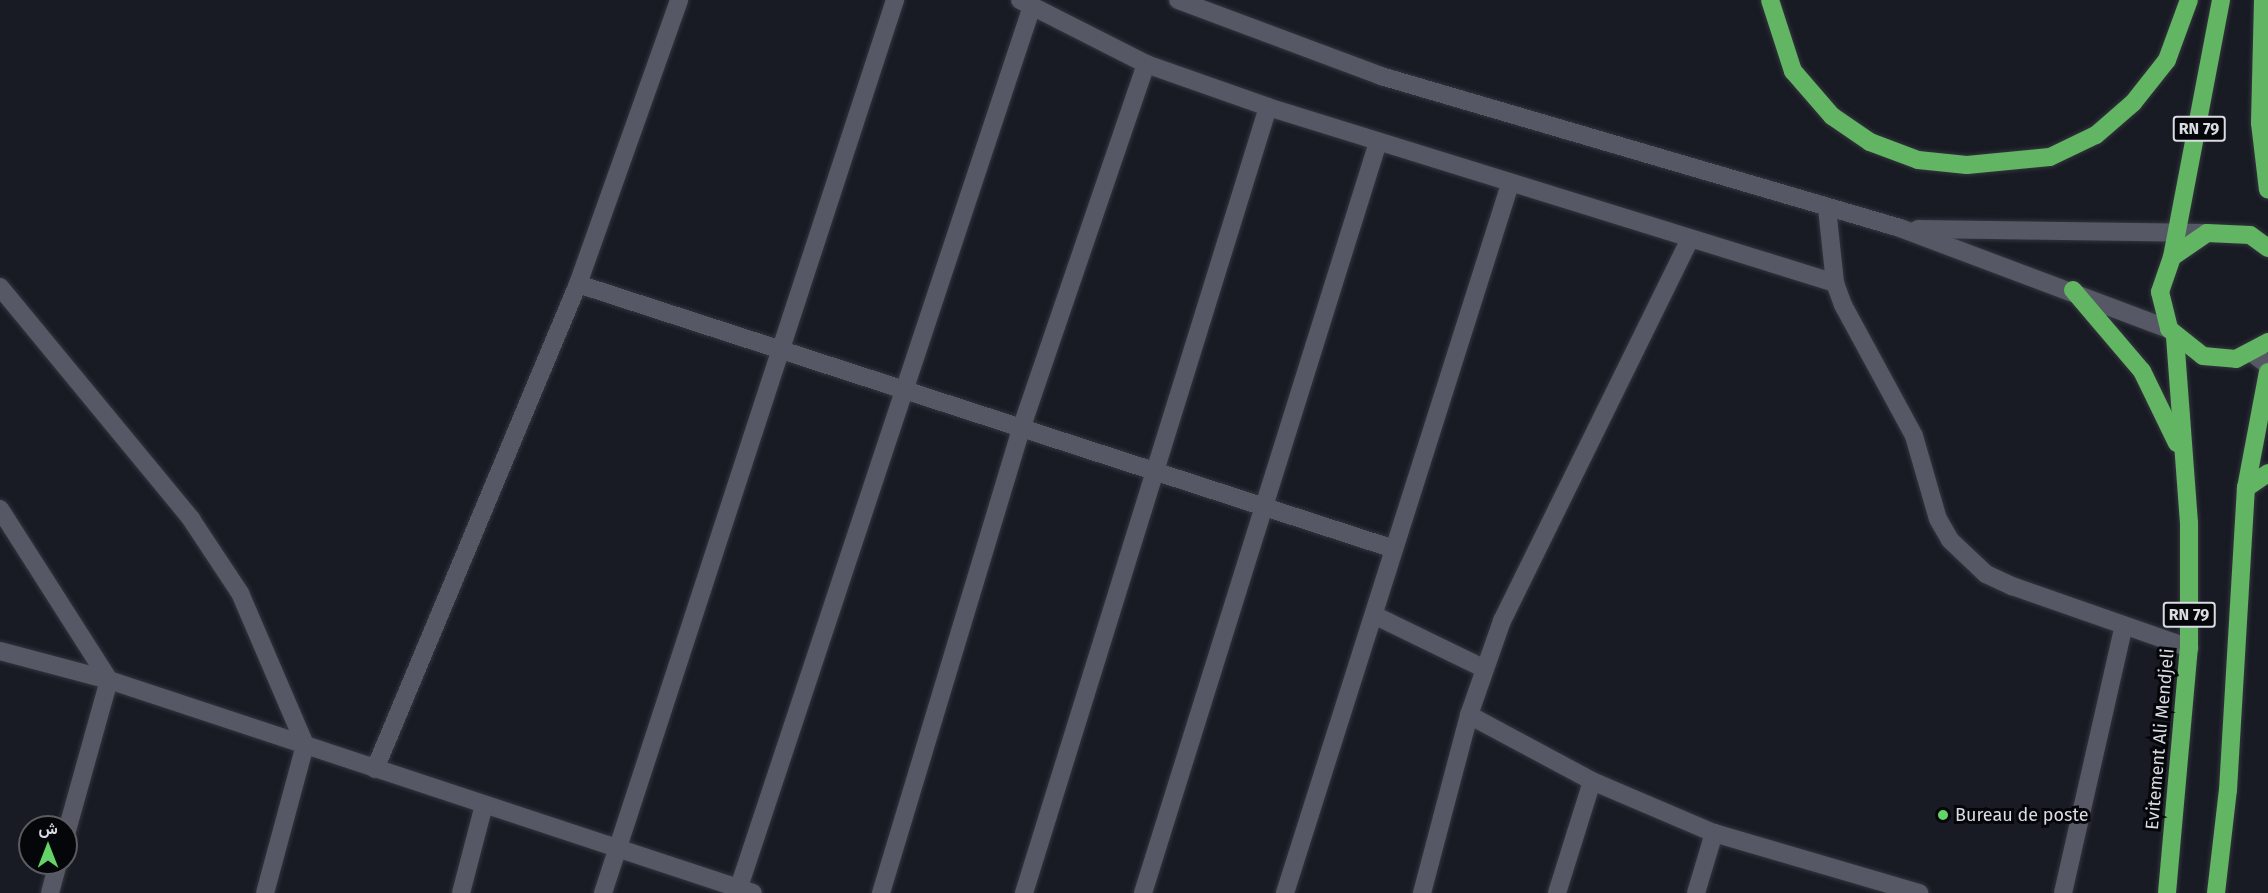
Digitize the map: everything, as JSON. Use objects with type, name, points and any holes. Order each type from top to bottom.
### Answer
[{"type":"highway","points":[[1770,0],[1793,71],[1832,116],[1870,142],[1918,160],[2007,165],[2050,157],[2096,135],[2133,103],[2167,60],[2189,0]]},
{"type":"highway","name":"RN 79","points":[[2172,257],[2206,99],[2221,0]]},
{"type":"highway","points":[[2263,0],[2260,123],[2268,190]]},
{"type":"highway","points":[[2172,257],[2207,233],[2250,235],[2268,248]]},
{"type":"highway","name":"Evitement Ali Mendjeli","points":[[2167,893],[2189,648],[2184,462],[2172,333],[2160,292],[2172,257]]},
{"type":"highway","points":[[2073,290],[2142,371],[2184,462]]},
{"type":"highway","points":[[2172,333],[2211,358],[2252,353],[2268,342]]},
{"type":"highway","name":"RN 79","points":[[2216,893],[2228,790],[2246,488],[2268,372]]},
{"type":"highway","points":[[2246,488],[2268,473]]},
{"type":"street","points":[[375,769],[578,284],[679,0]]},
{"type":"street","points":[[603,893],[895,0]]},
{"type":"street","points":[[1178,0],[1381,76],[1900,228],[2073,290],[2172,333]]},
{"type":"street","points":[[0,651],[109,680],[484,805],[618,846],[743,891],[1026,3],[1146,64],[1268,107],[1689,241],[1835,283]]},
{"type":"street","points":[[881,893],[1021,429],[1146,64]]},
{"type":"street","points":[[1024,893],[1268,107]]},
{"type":"street","points":[[1143,893],[1378,142]]},
{"type":"street","points":[[1285,893],[1510,184]]},
{"type":"street","points":[[1827,208],[1835,283],[1914,436],[1938,519],[1950,540],[1986,574],[2123,629],[2189,648]]},
{"type":"street","points":[[1900,228],[2207,233]]},
{"type":"street","points":[[1422,893],[1483,668],[1689,241]]},
{"type":"street","points":[[578,284],[1394,549]]},
{"type":"street","points":[[0,286],[190,519],[240,593],[305,745],[265,893]]},
{"type":"street","points":[[2252,353],[2268,365]]},
{"type":"street","points":[[0,509],[109,680],[71,815]]},
{"type":"street","points":[[1374,615],[1483,668]]},
{"type":"street","points":[[2063,893],[2123,629]]},
{"type":"street","points":[[1469,715],[1592,781],[1714,833],[1919,893]]},
{"type":"street","points":[[1557,893],[1592,781]]},
{"type":"street","points":[[461,893],[484,805]]},
{"type":"street","points":[[1696,893],[1714,833]]},
{"type":"street","points":[[50,893],[55,875]]},
{"type":"place","name":"Bureau de poste","points":[[1943,815]]}]
